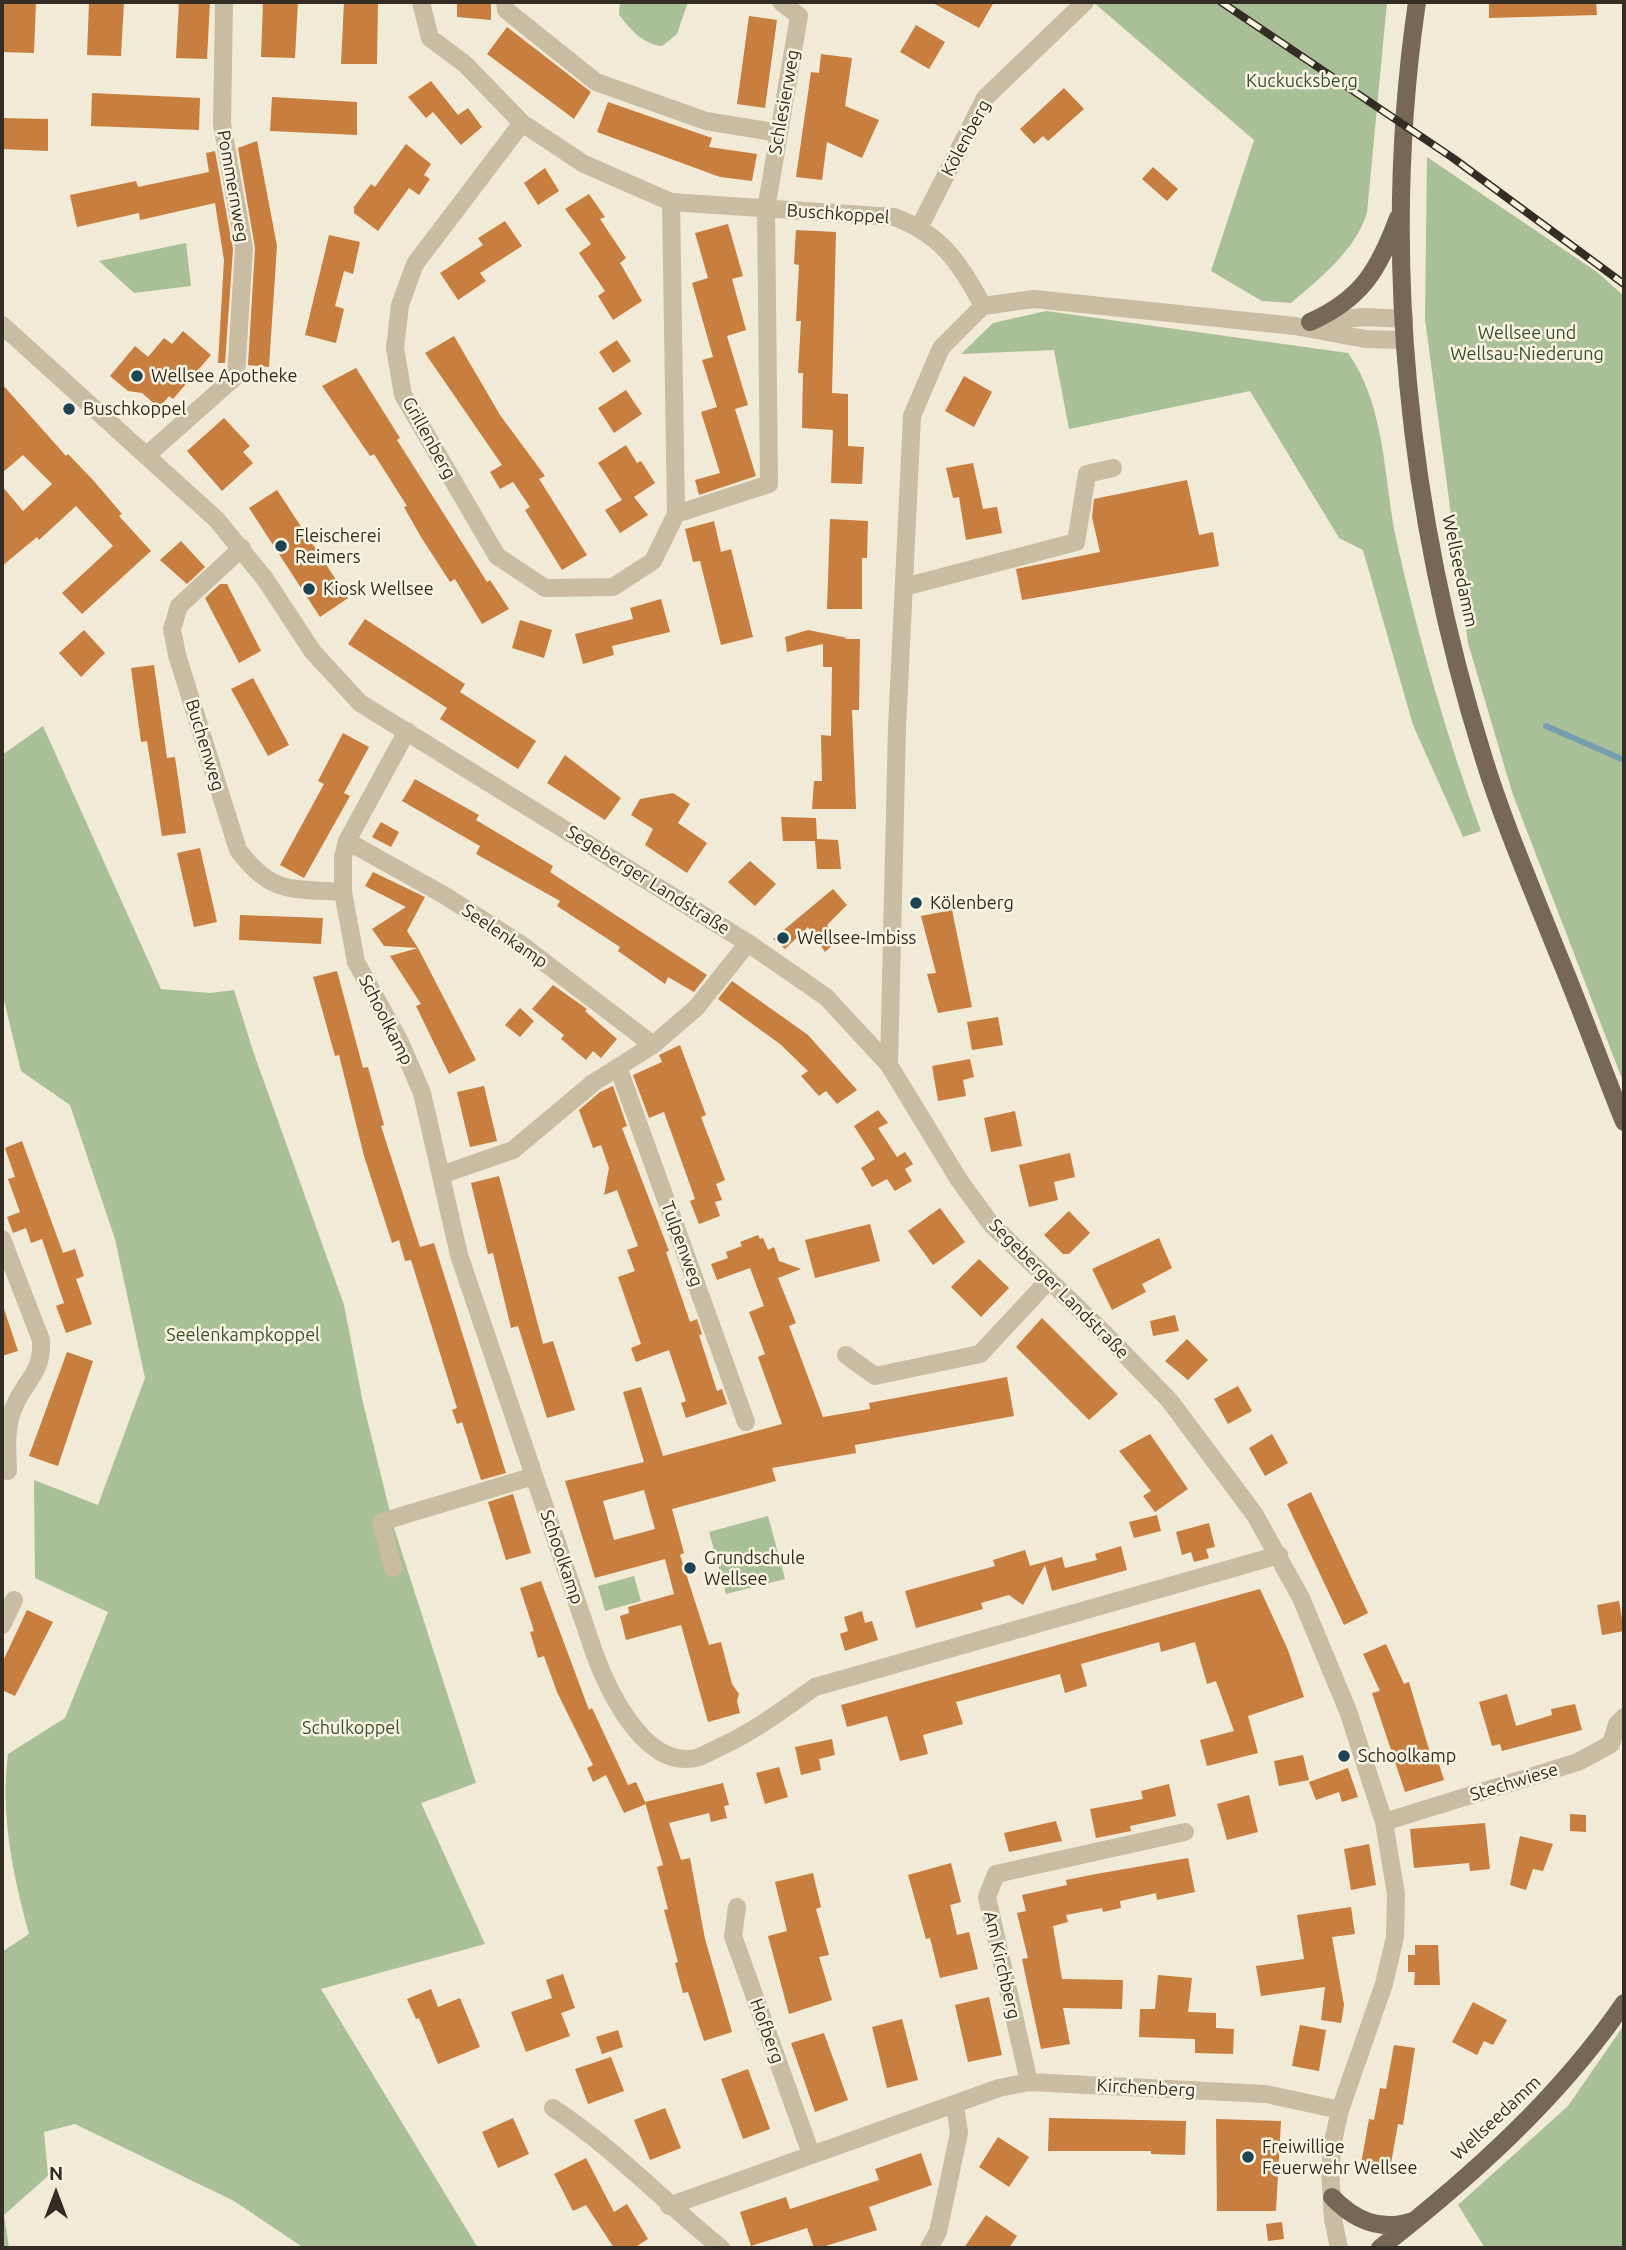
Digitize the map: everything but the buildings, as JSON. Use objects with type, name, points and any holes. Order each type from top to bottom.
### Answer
[{"type":"main road","name":"Wellseedamm","points":[[1417,2],[1409,66],[1402,208],[1404,340],[1415,459],[1453,641],[1483,758],[1513,842],[1624,1122]]},
{"type":"main road","points":[[1303,324],[1342,306],[1366,284],[1388,246],[1402,208]]},
{"type":"main road","name":"Wellseedamm","points":[[1380,2248],[1418,2219],[1550,2097],[1624,2003]]},
{"type":"main road","points":[[1332,2197],[1352,2216],[1364,2222],[1387,2225],[1418,2219]]},
{"type":"street","name":"Pommernweg","points":[[146,456],[166,434],[223,391],[236,376],[244,248],[223,130],[224,2]]},
{"type":"street","name":"Buschkoppel","points":[[421,2],[430,38],[465,64],[522,123],[584,163],[671,202],[894,217],[920,226],[960,263],[983,306]]},
{"type":"street","points":[[505,2],[506,10],[596,82],[706,121],[779,133]]},
{"type":"street","name":"Schlesierweg","points":[[766,209],[799,16],[781,2]]},
{"type":"street","name":"Kölenberg","points":[[920,226],[985,98],[1086,2]]},
{"type":"street","name":"Grillenberg","points":[[522,123],[415,264],[400,305],[395,348],[403,395],[497,556],[545,588],[613,587],[653,561],[676,514],[671,202]]},
{"type":"street","points":[[676,514],[769,484],[766,209]]},
{"type":"street","points":[[889,1065],[912,416],[941,348],[983,306],[1034,299],[1303,324],[1364,339],[1404,340]]},
{"type":"street","points":[[1303,324],[1364,317],[1404,319]]},
{"type":"street","name":"Segeberger Landstraße","points":[[2,325],[217,520],[242,548],[332,676],[360,704],[748,943],[826,997],[889,1065],[959,1180],[983,1213],[1170,1401],[1230,1478],[1279,1555],[1301,1598],[1348,1711],[1384,1822],[1396,1894],[1395,1937],[1384,1984],[1340,2110],[1330,2168],[1339,2248]]},
{"type":"street","points":[[904,587],[1076,542],[1087,474],[1113,468]]},
{"type":"street","name":"Buchenweg","points":[[242,548],[179,606],[172,629],[177,655],[238,850],[257,874],[283,888],[343,892]]},
{"type":"street","name":"Schoolkamp","points":[[407,731],[347,841],[343,857],[343,892],[356,962],[400,1042],[422,1093],[459,1255],[610,1694],[631,1726],[673,1757],[695,1758],[751,1733],[815,1687],[1279,1555]]},
{"type":"street","name":"Seelenkamp","points":[[347,841],[508,935],[653,1045]]},
{"type":"street","points":[[441,1175],[513,1150],[576,1096],[653,1045],[696,1008],[748,943]]},
{"type":"street","name":"Tulpenweg","points":[[618,1066],[746,1422]]},
{"type":"street","points":[[4,1250],[9,1283],[41,1340],[42,1354],[38,1368],[15,1403],[9,1421],[8,1471]]},
{"type":"street","points":[[846,1355],[875,1376],[980,1354],[1048,1281]]},
{"type":"street","points":[[393,1568],[381,1522],[534,1476]]},
{"type":"street","points":[[2,1625],[15,1600]]},
{"type":"street","name":"Stechwiese","points":[[1384,1822],[1578,1762],[1611,1744],[1617,1724],[1624,1717]]},
{"type":"street","name":"Am Kirchberg","points":[[1029,2082],[987,1897],[996,1874],[1185,1832]]},
{"type":"street","name":"Hofberg","points":[[737,1907],[733,1936],[811,2154]]},
{"type":"street","name":"Kirchenberg","points":[[669,2206],[999,2088],[1029,2082],[1266,2094],[1340,2110]]},
{"type":"street","points":[[929,2248],[938,2232],[959,2133],[955,2105]]},
{"type":"street","points":[[553,2108],[588,2131],[669,2206],[721,2248]]},
{"type":"green space","points":[[620,2],[688,2],[677,34],[662,46],[643,39],[628,26],[619,15]]},
{"type":"green space","name":"Kuckucksberg","points":[[1093,2],[1387,2],[1367,213],[1345,252],[1325,274],[1291,303],[1262,301],[1211,271],[1254,140]]},
{"type":"green space","name":"Wellsee und Wellsau-Niederung","points":[[1427,157],[1597,272],[1624,296],[1624,1084],[1512,792],[1468,643],[1425,319]]},
{"type":"green space","points":[[186,243],[191,286],[134,293],[99,261]]},
{"type":"green space","points":[[1046,311],[1348,353],[1361,374],[1377,421],[1392,519],[1415,616],[1445,724],[1481,831],[1463,837],[1413,725],[1363,550],[1339,538],[1250,391],[1069,429],[1054,350],[961,354],[993,323]]},
{"type":"green space","points":[[43,726],[161,989],[210,993],[234,990],[253,1051],[344,1305],[363,1403],[394,1528],[476,1783],[421,1803],[485,1944],[321,1989],[478,2248],[304,2248],[234,2201],[75,2124],[44,2132],[48,2176],[4,2215],[9,2248],[2,2248],[2,1952],[29,1934],[18,1889],[7,1822],[8,1754],[65,1718],[108,1612],[35,1578],[34,1480],[98,1505],[145,1378],[115,1239],[70,1105],[21,1071],[2,992],[2,755]]},
{"type":"green space","points":[[768,1516],[785,1579],[726,1594],[709,1532]]},
{"type":"green space","points":[[634,1576],[641,1601],[605,1611],[598,1586]]},
{"type":"green space","points":[[1624,2025],[1624,2248],[1485,2248],[1458,2205],[1568,2106]]},
{"type":"waterway","points":[[1546,726],[1624,760]]},
{"type":"railway","points":[[1221,2],[1453,158],[1624,284]]},
{"type":"place","name":"Wellsee Apotheke","points":[[137,376]]},
{"type":"place","name":"Buschkoppel","points":[[69,409]]},
{"type":"place","name":"Fleischerei Reimers","points":[[281,546]]},
{"type":"place","name":"Kiosk Wellsee","points":[[309,589]]},
{"type":"place","name":"Kölenberg","points":[[916,903]]},
{"type":"place","name":"Wellsee-Imbiss","points":[[783,938]]},
{"type":"place","name":"Grundschule Wellsee","points":[[690,1568]]},
{"type":"place","name":"Schoolkamp","points":[[1344,1756]]},
{"type":"place","name":"Freiwillige Feuerwehr Wellsee","points":[[1248,2157]]},
{"type":"park label","name":"Seelenkampkoppel","points":[[243,1335]]},
{"type":"park label","name":"Schulkoppel","points":[[351,1728]]}]
